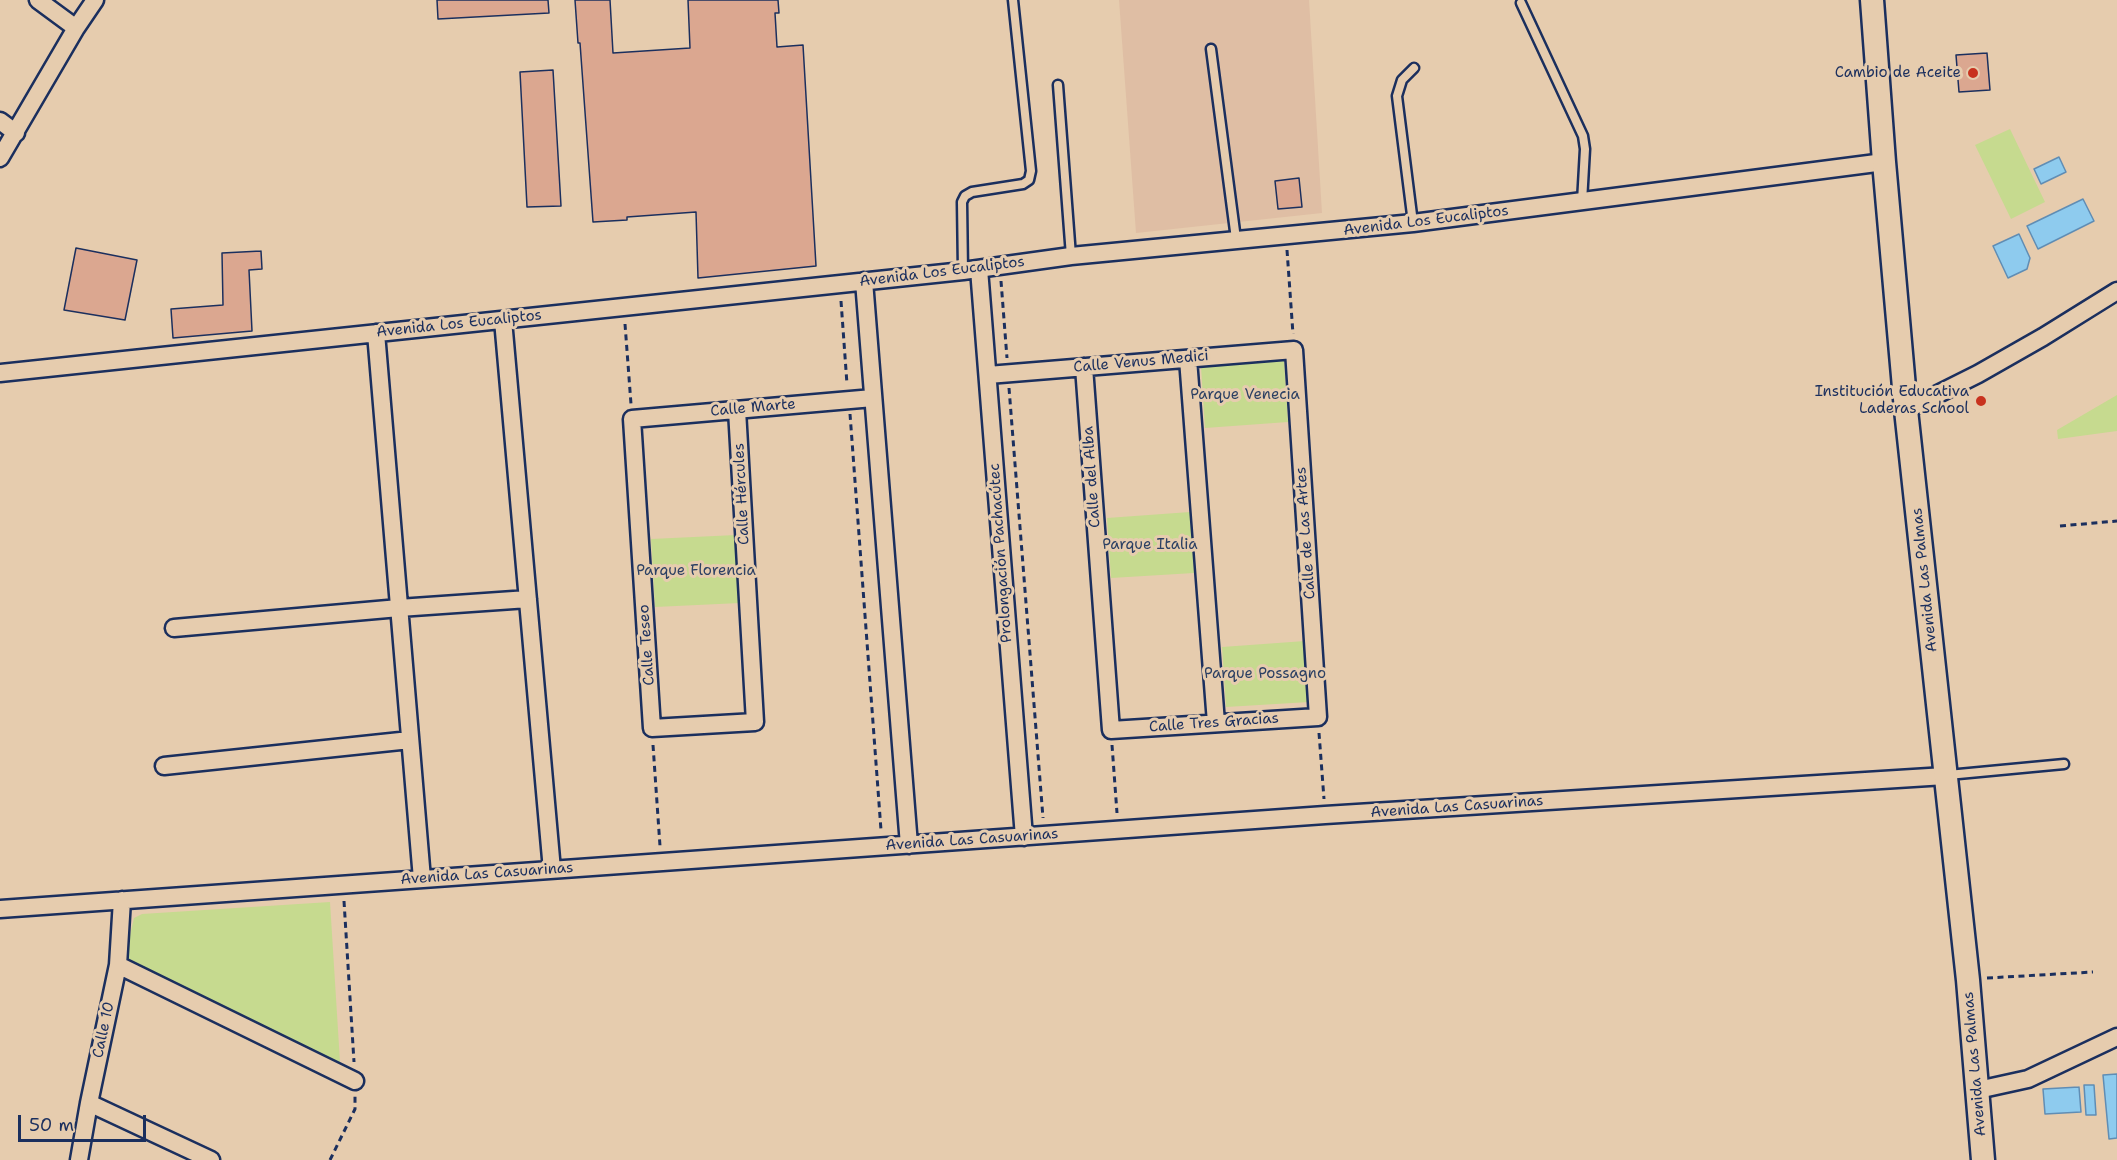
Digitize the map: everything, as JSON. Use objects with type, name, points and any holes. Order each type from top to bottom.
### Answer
[{"type":"main road","name":"Avenida Las Palmas","points":[[1872,0],[1906,410],[1968,980],[1983,1160]]},
{"type":"street","points":[[38,0],[76,28]]},
{"type":"street","points":[[0,158],[76,28],[95,0]]},
{"type":"street","points":[[0,121],[16,133]]},
{"type":"street","name":"Avenida Los Eucaliptos","points":[[0,373],[1000,267],[1071,256],[1413,223],[1884,162]]},
{"type":"street","name":"Prolongación Pachacútec","points":[[971,270],[988,375],[1024,837]]},
{"type":"street","points":[[864,281],[909,845]]},
{"type":"street","points":[[1906,410],[1978,374],[2117,291]]},
{"type":"street","points":[[503,320],[552,870]]},
{"type":"street","points":[[376,333],[422,879]]},
{"type":"street","name":"Calle Venus Medici","points":[[988,375],[1294,350]]},
{"type":"street","name":"Calle de Las Artes","points":[[1294,350],[1318,717]]},
{"type":"street","points":[[1188,359],[1216,723]]},
{"type":"street","name":"Calle del Alba","points":[[1084,367],[1111,730]]},
{"type":"street","name":"Calle Marte","points":[[632,419],[873,398]]},
{"type":"street","name":"Calle Hércules","points":[[652,728],[755,722],[737,410]]},
{"type":"street","name":"Calle Teseo","points":[[632,419],[652,728]]},
{"type":"street","points":[[174,628],[528,598]]},
{"type":"street","name":"Calle Tres Gracias","points":[[1111,730],[1318,717]]},
{"type":"street","points":[[164,766],[410,740]]},
{"type":"street","name":"Avenida Las Casuarinas","points":[[0,909],[1325,815],[1945,776]]},
{"type":"street","name":"Calle 10","points":[[79,1160],[117,965],[122,900]]},
{"type":"street","points":[[117,965],[355,1081]]},
{"type":"street","points":[[1978,1090],[2028,1079],[2117,1037]]},
{"type":"street","points":[[89,1103],[211,1160]]},
{"type":"lane","points":[[971,270],[962,202],[965,196],[972,192],[1023,184],[1029,180],[1031,171],[1013,0]]},
{"type":"lane","points":[[1521,3],[1583,136],[1585,149],[1582,202]]},
{"type":"lane","points":[[1211,49],[1236,239]]},
{"type":"lane","points":[[1413,223],[1398,96],[1402,80],[1414,68]]},
{"type":"lane","points":[[1058,85],[1071,256]]},
{"type":"lane","points":[[1945,776],[2064,764]]},
{"type":"path","points":[[1286,237],[1294,350]]},
{"type":"path","points":[[1000,267],[1044,835]]},
{"type":"path","points":[[840,284],[882,847]]},
{"type":"path","points":[[624,307],[632,419]]},
{"type":"path","points":[[2060,526],[2117,521]]},
{"type":"path","points":[[1318,717],[1325,815]]},
{"type":"path","points":[[652,728],[661,862]]},
{"type":"path","points":[[1111,730],[1118,830]]},
{"type":"path","points":[[330,1160],[355,1109],[343,885]]},
{"type":"path","points":[[1968,980],[2093,972]]},
{"type":"shaded area","points":[[1119,0],[1309,0],[1322,213],[1136,233]]},
{"type":"green space","points":[[2010,129],[2045,202],[2011,219],[1975,145]]},
{"type":"green space","name":"Parque Venecia","points":[[1284,361],[1288,422],[1205,428],[1201,367]]},
{"type":"green space","points":[[2117,395],[2117,431],[2058,439],[2057,430]]},
{"type":"green space","name":"Parque Italia","points":[[1190,512],[1194,573],[1111,578],[1107,518]]},
{"type":"green space","name":"Parque Florencia","points":[[736,535],[740,603],[655,607],[651,539]]},
{"type":"green space","name":"Parque Possagno","points":[[1305,641],[1309,702],[1226,707],[1222,647]]},
{"type":"green space","points":[[330,902],[340,1062],[334,1062],[127,962],[125,957],[134,918],[142,914]]},
{"type":"water","points":[[2059,157],[2066,172],[2041,184],[2034,169]]},
{"type":"water","points":[[2083,199],[2094,221],[2038,249],[2027,226]]},
{"type":"water","points":[[2019,234],[2030,258],[2027,269],[2008,278],[1993,246]]},
{"type":"water","points":[[2117,1074],[2117,1138],[2109,1139],[2103,1075]]},
{"type":"water","points":[[2084,1085],[2094,1085],[2096,1115],[2086,1115]]},
{"type":"water","points":[[2079,1087],[2081,1112],[2045,1114],[2043,1089]]},
{"type":"building","points":[[437,0],[548,0],[549,13],[438,19]]},
{"type":"building","points":[[575,0],[610,0],[613,53],[690,48],[688,0],[778,0],[779,13],[775,13],[777,47],[803,45],[816,266],[698,278],[696,212],[593,222]]},
{"type":"building","name":"Cambio de Aceite","points":[[1987,53],[1990,90],[1959,92],[1956,55]]},
{"type":"building","points":[[553,70],[561,206],[527,207],[520,72]]},
{"type":"building","points":[[1299,178],[1302,207],[1278,209],[1275,181]]},
{"type":"building","points":[[76,248],[137,260],[125,320],[64,310]]},
{"type":"building","points":[[261,251],[262,269],[249,270],[252,331],[173,338],[171,309],[223,305],[222,253]]},
{"type":"place","name":"Cambio de Aceite","points":[[1973,73]]},
{"type":"place","name":"Institución Educativa Laderas School","points":[[1981,401]]}]
